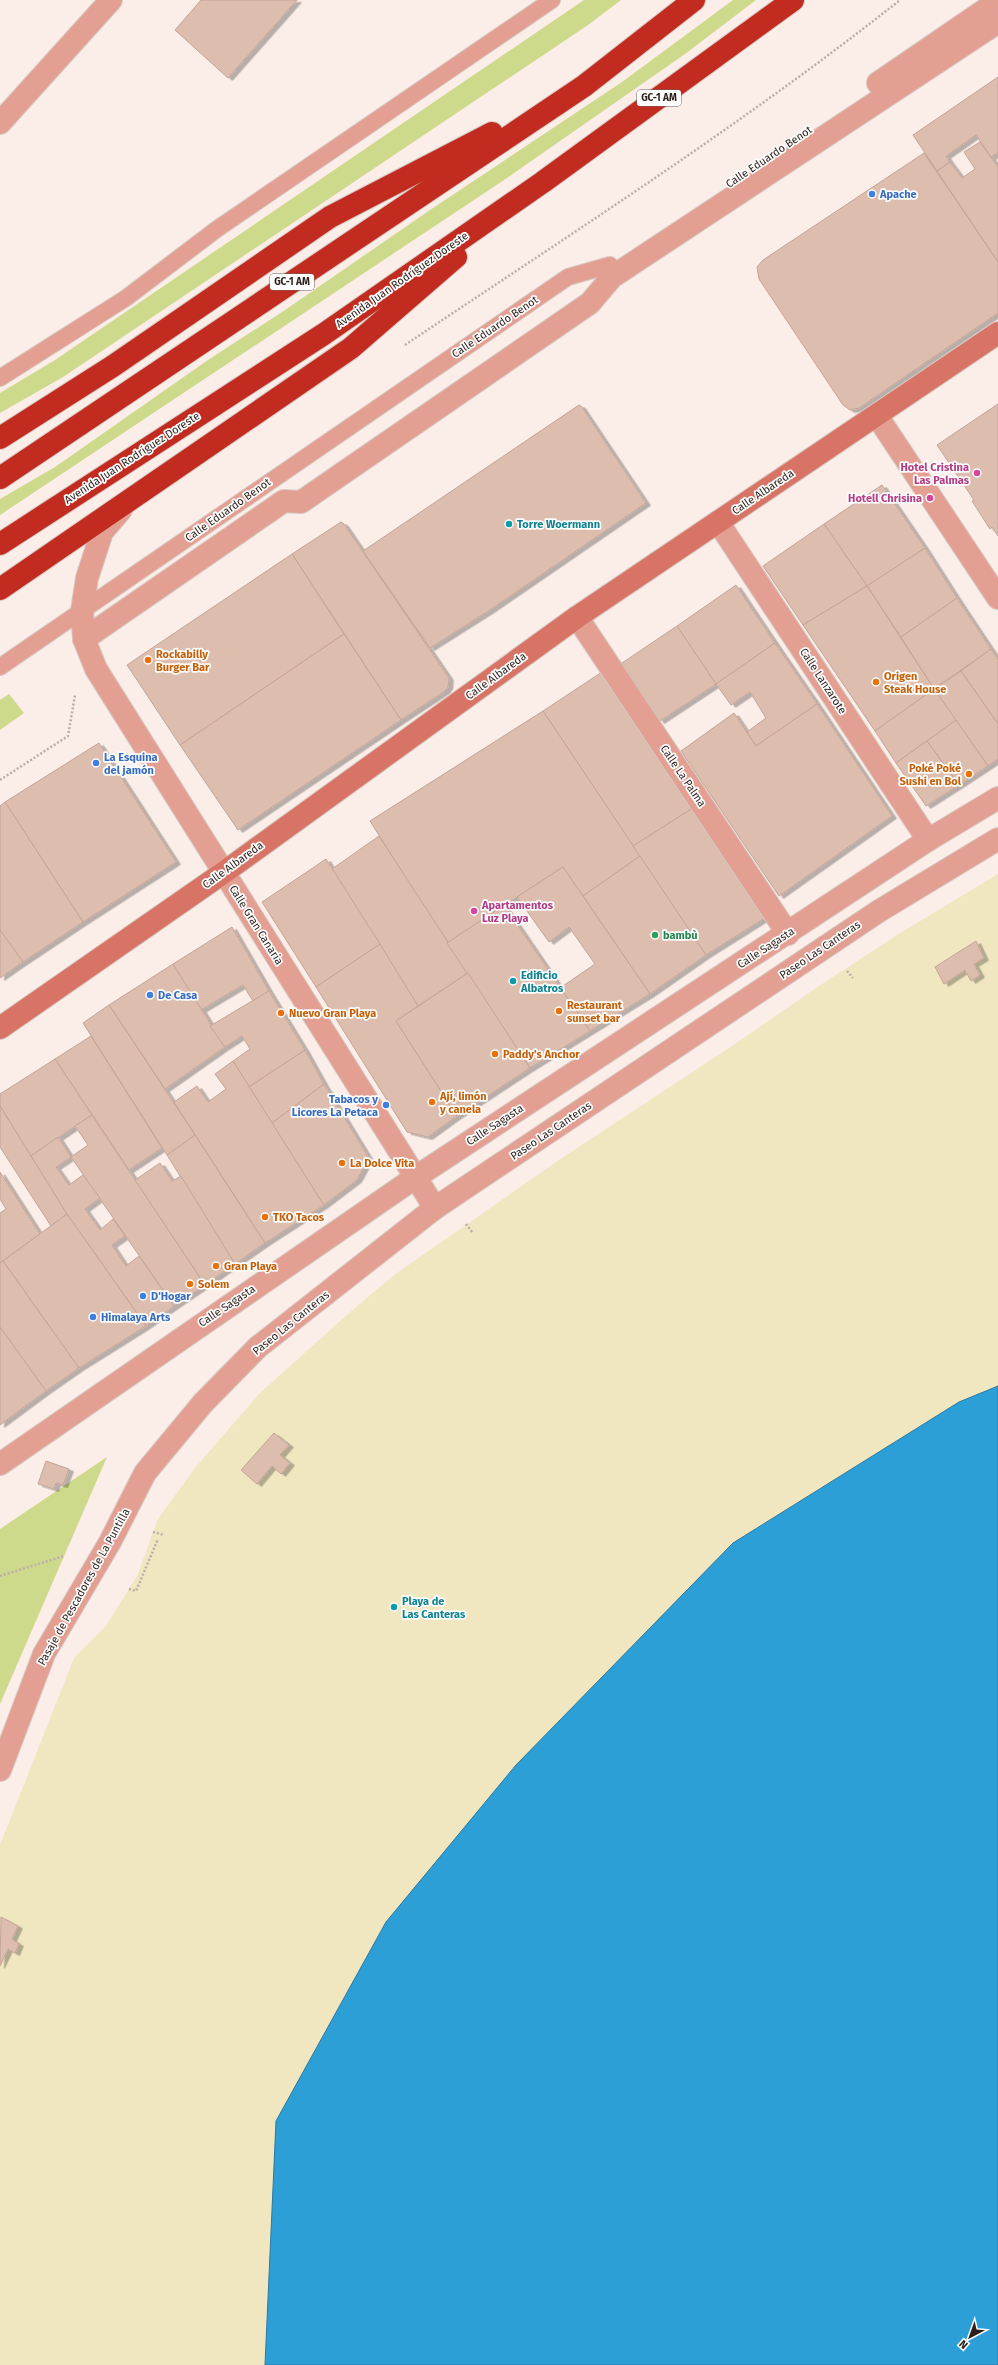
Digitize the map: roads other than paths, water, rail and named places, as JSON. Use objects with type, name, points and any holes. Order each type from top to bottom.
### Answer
[{"type":"highway","name":"GC-1 AM","points":[[0,478],[584,86],[694,0]]},
{"type":"highway","name":"Avenida Juan Rodríguez Doreste","points":[[0,544],[324,334],[543,182],[793,0]]},
{"type":"highway","points":[[0,438],[112,366],[330,217],[584,86]]},
{"type":"highway","points":[[0,588],[351,348],[543,182]]},
{"type":"street","points":[[0,122],[111,0]]},
{"type":"street","name":"Calle Eduardo Benot","points":[[610,265],[998,2]]},
{"type":"street","name":"Calle Eduardo Benot","points":[[84,639],[284,501],[301,502],[590,303],[612,277],[998,22]]},
{"type":"street","name":"Calle Albareda","points":[[0,1028],[223,872],[577,617],[998,333]]},
{"type":"street","points":[[877,416],[998,598]]},
{"type":"street","name":"Calle Gran Canaria","points":[[132,497],[102,532],[87,578],[82,611],[84,639],[96,669],[435,1208]]},
{"type":"street","name":"Calle Lanzarote","points":[[718,522],[928,840]]},
{"type":"street","name":"Calle La Palma","points":[[577,617],[788,934]]},
{"type":"street","name":"Calle Sagasta","points":[[0,1464],[416,1177],[788,934],[928,840],[998,798]]},
{"type":"street","name":"Paseo Las Canteras","points":[[145,1473],[204,1403],[258,1347],[435,1208],[879,911],[998,839]]},
{"type":"street","name":"Pasaje de Pescadores de La Puntilla","points":[[0,1770],[44,1654],[110,1542],[145,1473]]},
{"type":"lane","points":[[0,378],[126,298],[217,229],[552,0]]},
{"type":"lane","name":"Calle Eduardo Benot","points":[[0,667],[568,277],[610,265]]},
{"type":"water","points":[[998,1386],[998,2365],[265,2365],[276,2121],[386,1922],[516,1765],[733,1543],[959,1402]]},
{"type":"place","name":"Apache","points":[[872,194]]},
{"type":"place","name":"Hotel Cristina Las Palmas","points":[[977,473]]},
{"type":"place","name":"Hotell Chrisina","points":[[930,498]]},
{"type":"place","name":"Torre Woermann","points":[[509,524]]},
{"type":"place","name":"Rockabilly Burger Bar","points":[[148,660]]},
{"type":"place","name":"Origen Steak House","points":[[876,682]]},
{"type":"place","name":"La Esquina del jamón","points":[[96,763]]},
{"type":"place","name":"Poké Poké Sushi en Bol","points":[[969,774]]},
{"type":"place","name":"Apartamentos Luz Playa","points":[[474,911]]},
{"type":"place","name":"bambù","points":[[655,935]]},
{"type":"place","name":"Edificio Albatros","points":[[513,981]]},
{"type":"place","name":"De Casa","points":[[150,995]]},
{"type":"place","name":"Restaurant sunset bar","points":[[559,1011]]},
{"type":"place","name":"Nuevo Gran Playa","points":[[281,1013]]},
{"type":"place","name":"Paddy’s Anchor","points":[[495,1054]]},
{"type":"place","name":"Ají, limón y canela","points":[[432,1102]]},
{"type":"place","name":"Tabacos y Licores La Petaca","points":[[386,1105]]},
{"type":"place","name":"La Dolce Vita","points":[[342,1163]]},
{"type":"place","name":"TKO Tacos","points":[[265,1217]]},
{"type":"place","name":"Gran Playa","points":[[216,1266]]},
{"type":"place","name":"Solem","points":[[190,1284]]},
{"type":"place","name":"D'Hogar","points":[[143,1296]]},
{"type":"place","name":"Himalaya Arts","points":[[93,1317]]},
{"type":"place","name":"Playa de Las Canteras","points":[[394,1607]]}]
